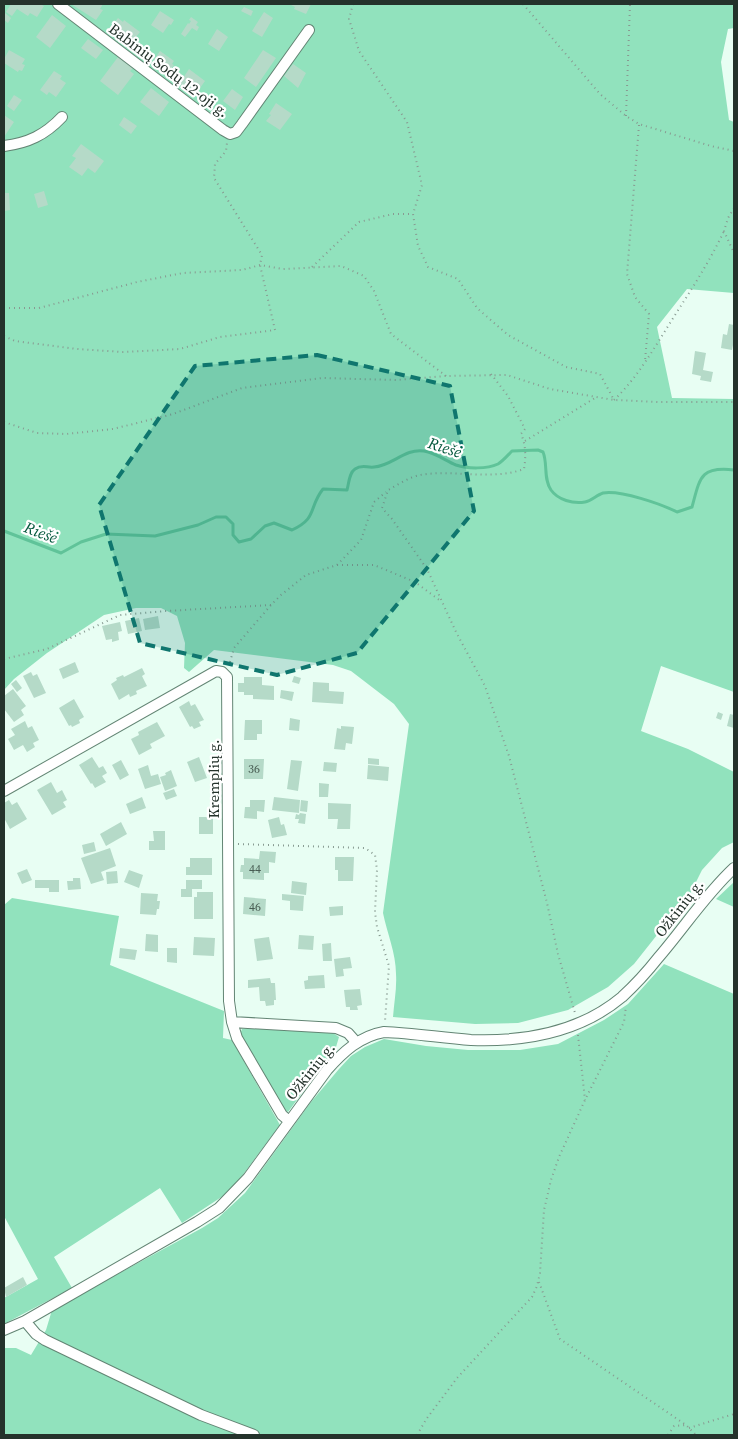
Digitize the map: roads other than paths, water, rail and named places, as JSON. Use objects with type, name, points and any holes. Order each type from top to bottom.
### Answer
[{"type":"street","name":"Babinių Sodų 12-oji g.","points":[[58,4],[230,134],[236,132],[309,30]]},
{"type":"street","points":[[4,146],[29,141],[53,127],[62,118]]},
{"type":"street","name":"Kremplių g.","points":[[4,791],[216,671],[222,672],[227,677],[229,1001],[232,1022],[237,1038],[282,1115],[289,1121]]},
{"type":"street","name":"Ožkinių g.","points":[[4,1330],[25,1321],[219,1208],[248,1178],[326,1070],[356,1042],[384,1032],[472,1040],[535,1037],[590,1018],[621,998],[659,957],[716,885],[734,868]]},
{"type":"street","points":[[232,1022],[336,1028],[348,1034],[356,1042]]},
{"type":"street","points":[[25,1321],[36,1334],[45,1340],[201,1414],[254,1435]]},
{"type":"waterway","name":"Riešė","points":[[4,531],[61,553],[81,542],[106,534],[155,536],[198,525],[216,517],[226,517],[233,524],[233,535],[239,542],[251,539],[265,526],[274,523],[292,530],[300,526],[309,517],[323,489],[347,490],[349,478],[353,471],[358,468],[362,466],[381,466],[405,454],[417,451],[433,453],[456,465],[477,468],[498,464],[512,451],[538,450],[543,452],[546,476],[551,490],[562,499],[580,502],[587,501],[603,493],[620,494],[661,505],[677,512],[692,507],[700,481],[708,472],[723,469],[734,470]]}]
